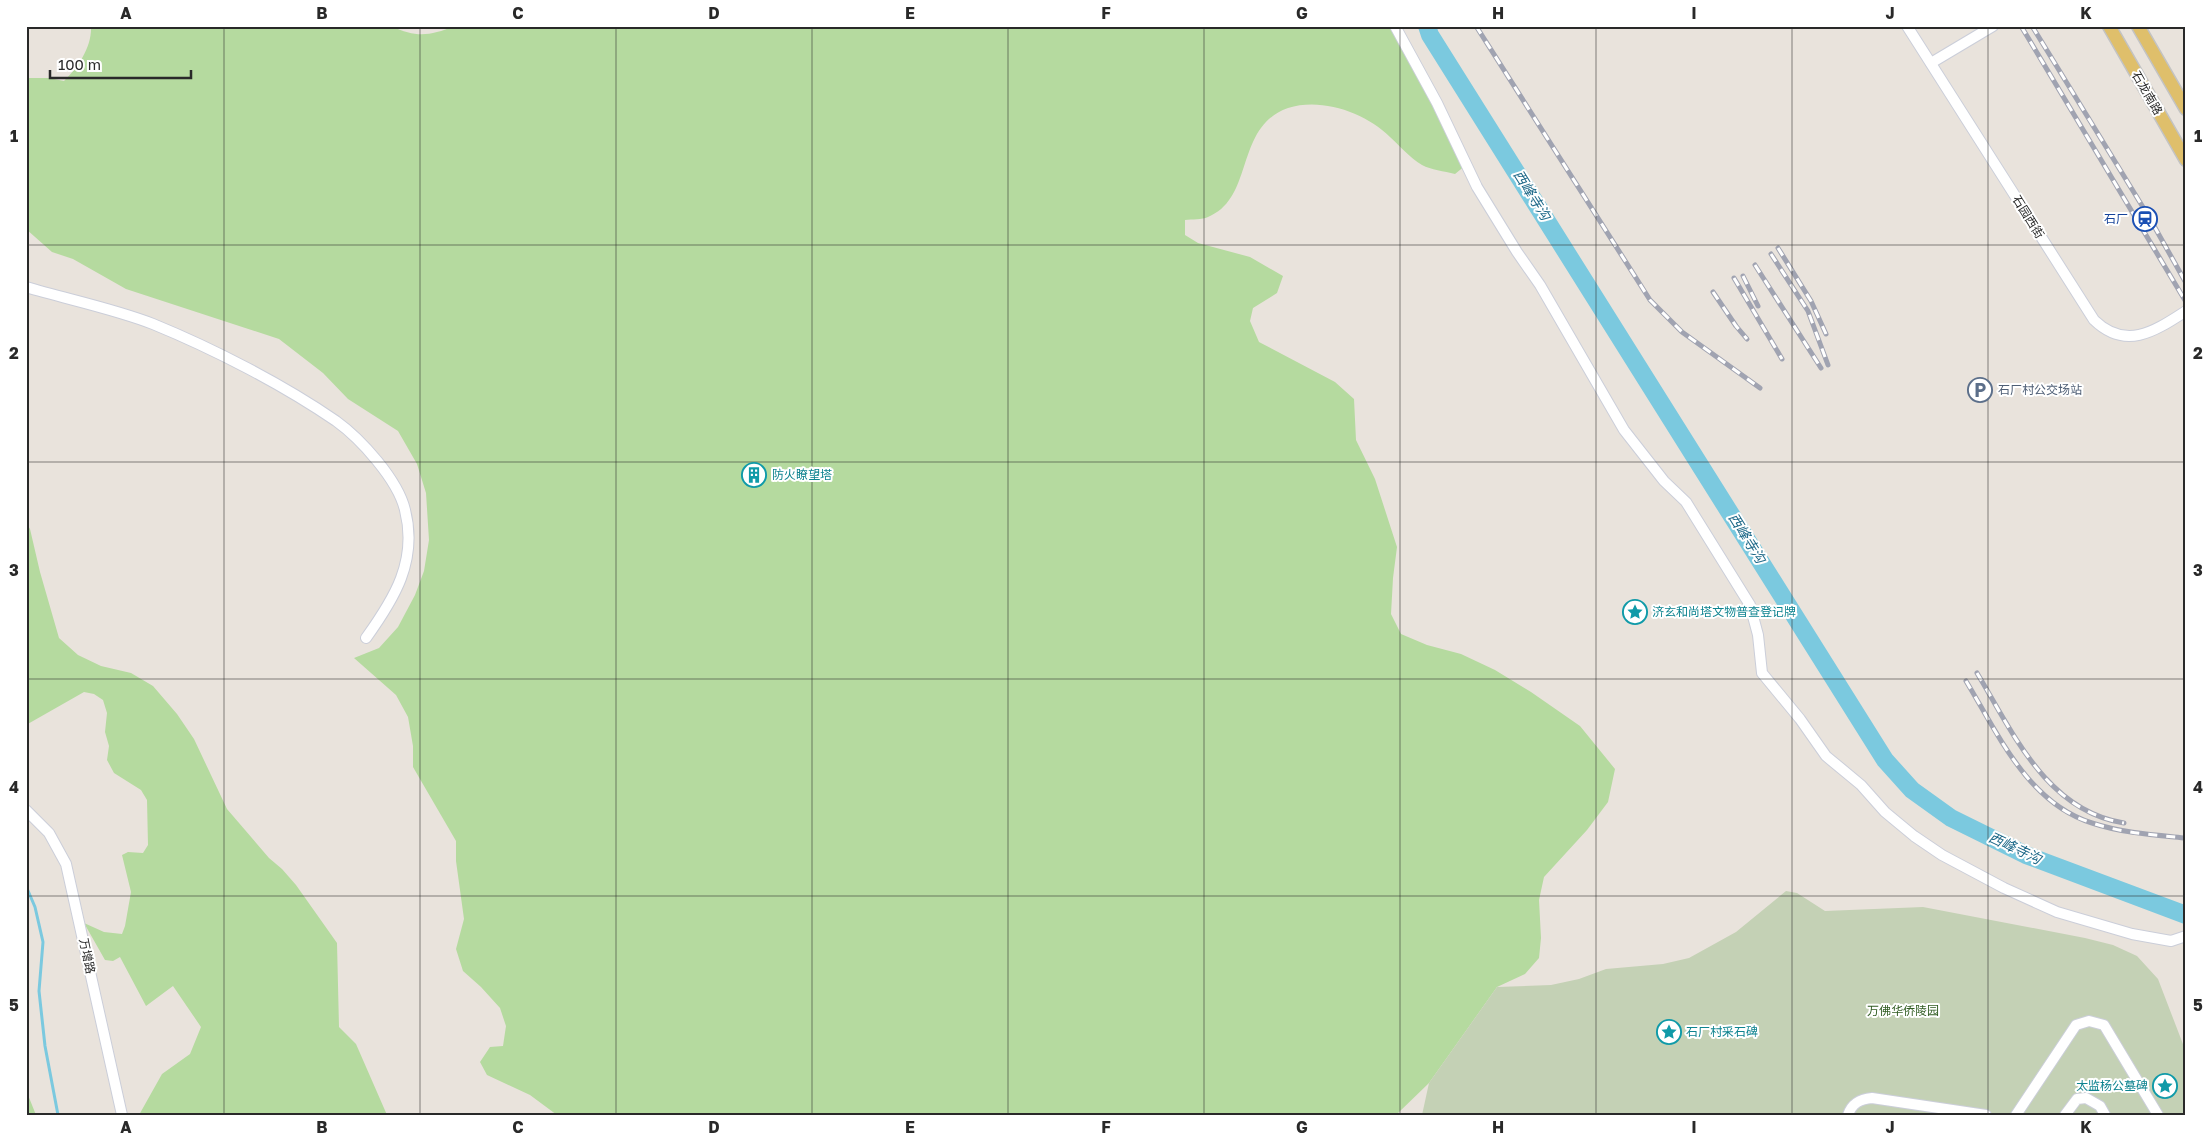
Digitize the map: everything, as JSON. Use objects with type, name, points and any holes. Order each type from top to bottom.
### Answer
[{"type":"main road","name":"石龙南路","points":[[2109,26],[2186,160]]},
{"type":"main road","name":"石龙南路","points":[[2138,26],[2186,109]]},
{"type":"street","points":[[1395,26],[1437,103],[1477,187],[1517,252],[1540,285],[1624,430],[1649,464],[1686,502],[1750,605],[1758,635],[1762,673],[1800,719],[1826,756],[1862,784],[1885,812],[1914,836],[1942,855],[2004,888],[2057,912],[2132,934],[2171,941],[2186,936]]},
{"type":"street","name":"石园西街","points":[[1907,26],[2099,325],[2106,331],[2118,335],[2143,335],[2154,331],[2186,311]]},
{"type":"street","points":[[1931,63],[1993,26]]},
{"type":"street","points":[[26,287],[152,324],[228,360],[338,422],[368,450],[392,481],[405,509],[408,544],[404,573],[394,595],[366,638]]},
{"type":"street","name":"万增路","points":[[26,810],[49,833],[66,864],[122,1115]]},
{"type":"street","points":[[2016,1115],[2076,1025],[2089,1021],[2104,1025],[2158,1115]]},
{"type":"street","points":[[1848,1115],[1850,1108],[1862,1099],[1872,1098],[1986,1115]]},
{"type":"street","points":[[2065,1115],[2077,1099],[2086,1098],[2100,1106],[2105,1115]]},
{"type":"green space","points":[[91,26],[391,26],[416,34],[430,34],[455,26],[1391,26],[1466,165],[1455,174],[1426,167],[1413,159],[1380,128],[1343,109],[1315,105],[1301,105],[1288,108],[1271,117],[1259,130],[1233,195],[1223,208],[1206,218],[1185,220],[1185,235],[1198,243],[1250,257],[1283,276],[1277,293],[1253,308],[1250,321],[1259,342],[1335,382],[1354,399],[1356,440],[1375,479],[1397,547],[1391,614],[1401,634],[1427,645],[1461,654],[1495,670],[1531,692],[1580,726],[1615,769],[1608,802],[1587,830],[1544,877],[1539,900],[1541,938],[1539,958],[1525,974],[1497,987],[1429,1083],[1396,1115],[557,1115],[530,1095],[487,1075],[480,1062],[490,1047],[503,1046],[506,1026],[500,1008],[463,971],[456,949],[464,919],[456,861],[456,841],[413,767],[413,746],[408,717],[396,695],[354,658],[379,648],[398,627],[415,595],[424,571],[429,540],[426,493],[417,464],[398,431],[348,399],[323,373],[279,339],[126,289],[73,259],[52,252],[26,229],[26,78],[49,78],[64,81],[87,49]]},
{"type":"green space","points":[[27,524],[30,529],[59,638],[78,655],[101,666],[131,673],[153,686],[177,714],[194,739],[227,809],[269,858],[296,885],[337,943],[339,1027],[356,1044],[387,1115],[139,1115],[162,1074],[190,1054],[201,1027],[173,986],[146,1006],[120,957],[113,961],[105,960],[84,923],[104,932],[122,934],[131,892],[122,855],[128,852],[143,853],[148,845],[147,800],[141,790],[114,773],[107,760],[109,746],[105,732],[107,713],[103,700],[94,694],[84,692],[26,725]]},
{"type":"green space","name":"万佛华侨陵园","points":[[1786,891],[1797,893],[1825,911],[1923,907],[2085,938],[2113,945],[2137,956],[2158,979],[2186,1052],[2186,1115],[1422,1115],[1429,1083],[1497,987],[1551,985],[1579,979],[1606,969],[1663,964],[1689,958],[1736,932]]},
{"type":"green space","points":[[26,1090],[36,1115],[26,1115]]},
{"type":"waterway","name":"西峰寺沟","points":[[1427,26],[1430,35],[1885,760],[1912,790],[1951,818],[2026,855],[2186,915]]},
{"type":"waterway","points":[[26,886],[35,907],[43,942],[39,991],[45,1046],[58,1115]]},
{"type":"railway","points":[[1476,26],[1650,300],[1682,332],[1760,388]]},
{"type":"railway","points":[[2021,26],[2186,302]]},
{"type":"railway","points":[[2032,26],[2149,217],[2186,283]]},
{"type":"railway","points":[[1778,248],[1811,301],[1826,334]]},
{"type":"railway","points":[[1771,254],[1808,311],[1828,365]]},
{"type":"railway","points":[[1755,265],[1821,368]]},
{"type":"railway","points":[[1743,276],[1758,306]]},
{"type":"railway","points":[[1734,278],[1782,359]]},
{"type":"railway","points":[[1713,292],[1747,339]]},
{"type":"railway","points":[[1977,673],[2019,744],[2053,786],[2074,803],[2097,816],[2124,823]]},
{"type":"railway","points":[[1966,681],[2017,764],[2032,783],[2050,800],[2070,813],[2092,823],[2139,833],[2186,838]]},
{"type":"place","name":"石厂","points":[[2145,219]]},
{"type":"place","name":"石厂村公交场站","points":[[1980,390]]},
{"type":"place","name":"防火瞭望塔","points":[[754,475]]},
{"type":"place","name":"济玄和尚塔文物普查登记牌","points":[[1635,612]]},
{"type":"place","name":"石厂村采石碑","points":[[1669,1032]]},
{"type":"place","name":"太监杨公墓碑","points":[[2165,1086]]}]
